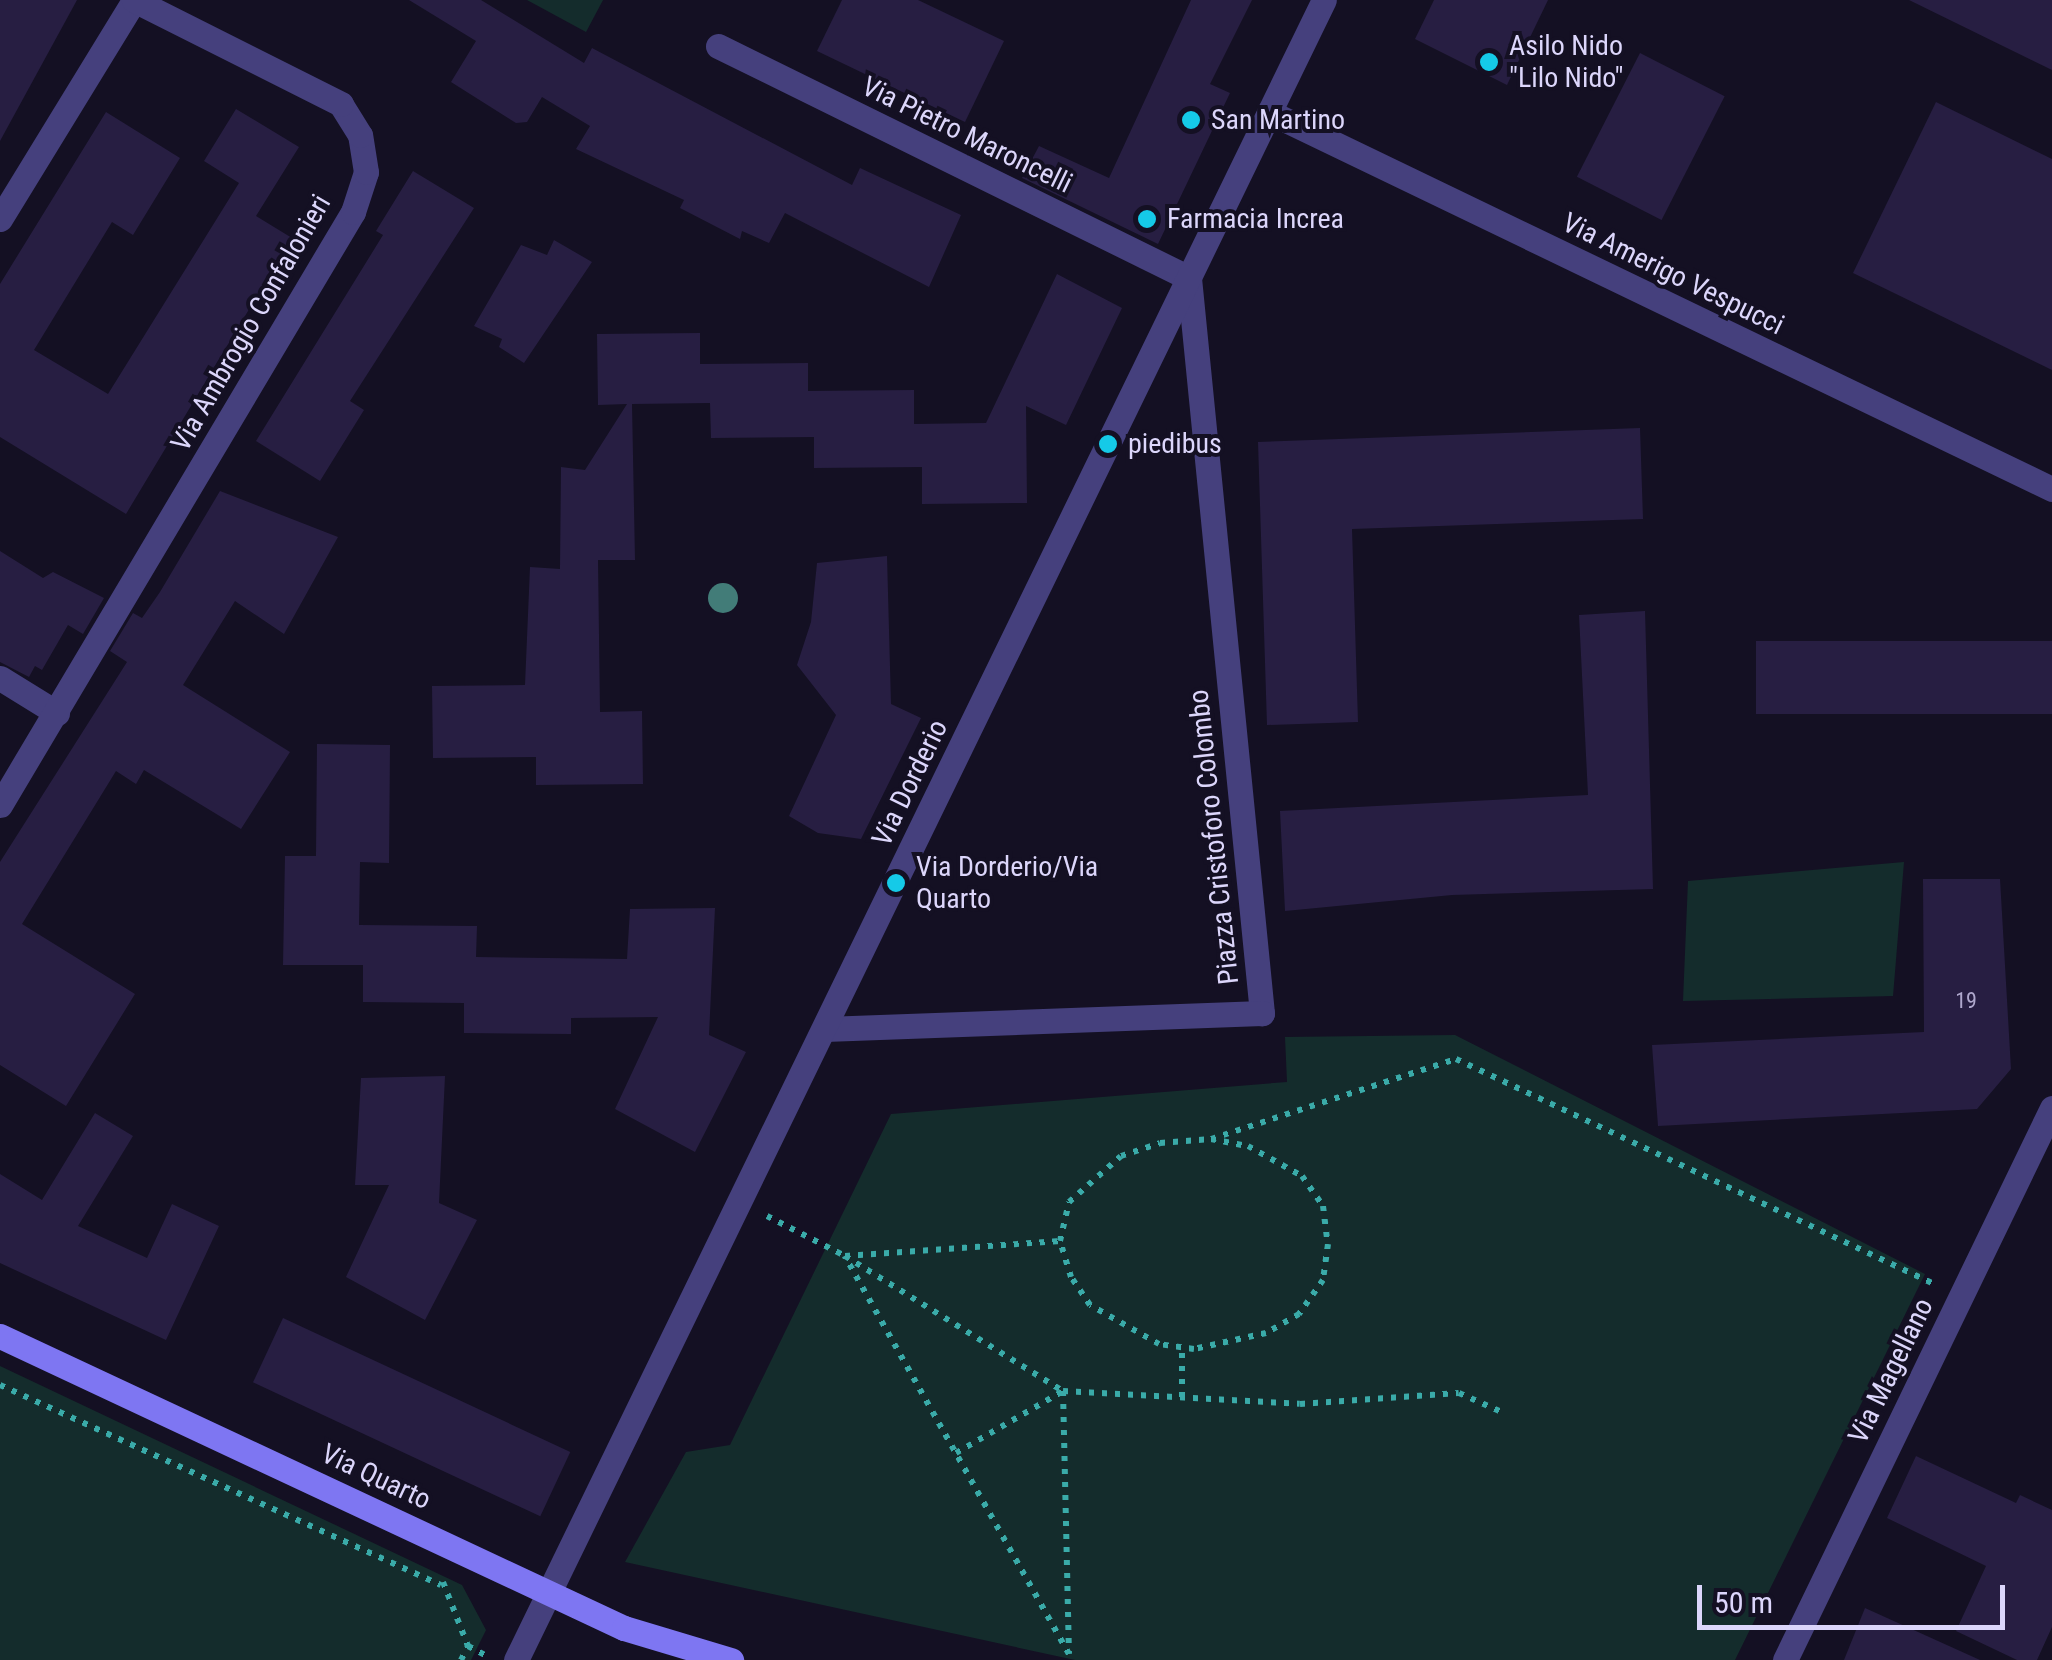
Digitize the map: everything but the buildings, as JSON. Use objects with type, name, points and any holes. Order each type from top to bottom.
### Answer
[{"type":"street","points":[[0,219],[134,0]]},
{"type":"street","name":"Via Ambrogio Confalonieri","points":[[0,806],[353,212],[366,172],[360,135],[341,104],[134,0]]},
{"type":"street","name":"Via Dorderio","points":[[516,1660],[1324,0]]},
{"type":"street","name":"Via Pietro Maroncelli","points":[[718,46],[1189,278]]},
{"type":"street","name":"Via Amerigo Vespucci","points":[[1269,112],[2052,489]]},
{"type":"street","name":"Piazza Cristoforo Colombo","points":[[824,1028],[1262,1013],[1189,278]]},
{"type":"street","points":[[0,678],[57,713]]},
{"type":"street","name":"Via Magellano","points":[[1784,1660],[2052,1108]]},
{"type":"street","name":"Via Quarto","points":[[0,1336],[624,1628],[732,1660]]},
{"type":"path","points":[[1210,1139],[1248,1146],[1302,1176],[1323,1206],[1328,1244],[1323,1280],[1299,1314],[1232,1345],[1159,1344],[1090,1305],[1071,1277],[1060,1240],[1068,1202],[1121,1156],[1160,1143],[1210,1139],[1456,1059],[1960,1296]]},
{"type":"path","points":[[739,1202],[845,1256],[1063,1391],[1300,1404],[1459,1393],[1506,1414]]},
{"type":"path","points":[[845,1256],[1060,1240]]},
{"type":"path","points":[[845,1256],[1069,1657]]},
{"type":"path","points":[[1182,1347],[1182,1397]]},
{"type":"path","points":[[0,1386],[441,1585],[468,1646],[496,1660]]},
{"type":"path","points":[[956,1453],[1063,1391]]},
{"type":"path","points":[[1063,1391],[1069,1657]]},
{"type":"path","points":[[441,1585],[458,1549]]},
{"type":"path","points":[[461,1660],[468,1646]]},
{"type":"green space","points":[[527,0],[603,0],[586,32]]},
{"type":"green space","points":[[1904,862],[1893,996],[1683,1001],[1688,881]]},
{"type":"green space","points":[[1455,1035],[1925,1274],[1735,1660],[1075,1660],[625,1562],[686,1452],[730,1445],[891,1114],[1287,1082],[1285,1037]]},
{"type":"green space","points":[[0,1366],[462,1585],[486,1630],[471,1660],[0,1660]]},
{"type":"place","name":"Asilo Nido \"Lilo Nido\"","points":[[1489,62]]},
{"type":"place","name":"San Martino","points":[[1191,120]]},
{"type":"place","name":"Farmacia Increa","points":[[1147,219]]},
{"type":"place","name":"piedibus","points":[[1108,444]]},
{"type":"place","name":"Via Dorderio/Via Quarto","points":[[896,883]]}]
